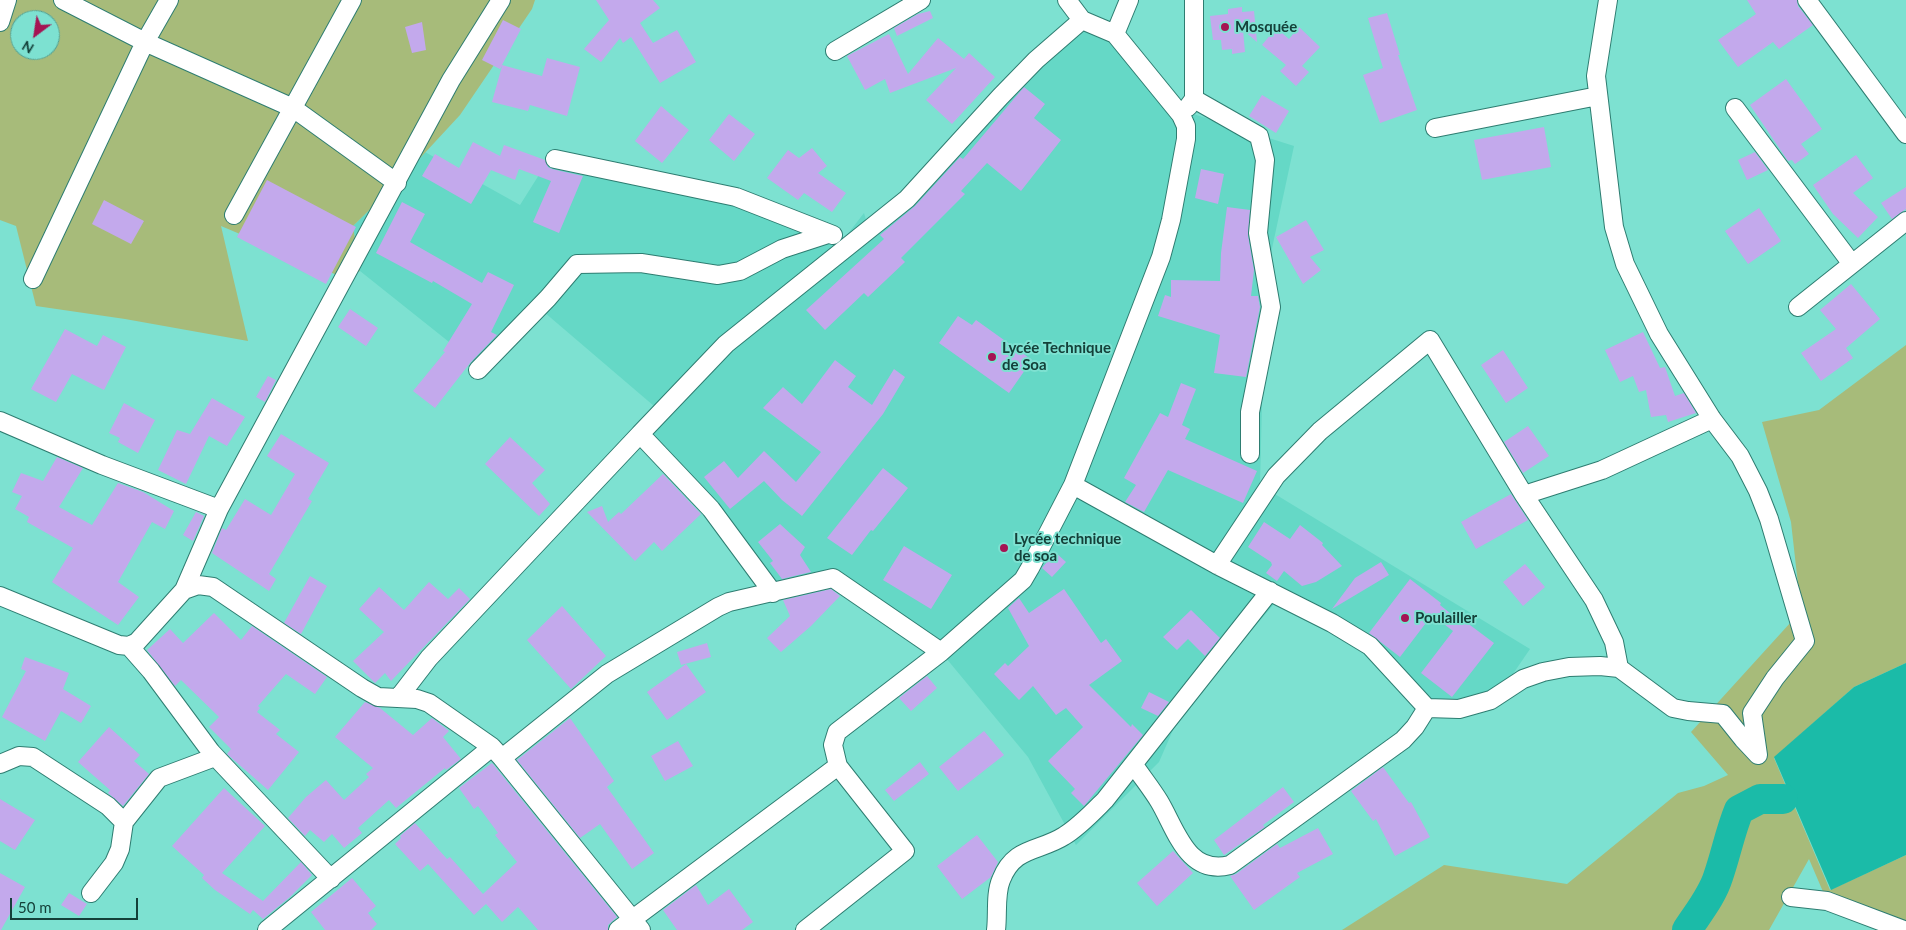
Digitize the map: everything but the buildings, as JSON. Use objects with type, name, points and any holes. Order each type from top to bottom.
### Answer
[{"type":"street","points":[[0,22],[7,0]]},
{"type":"street","points":[[63,0],[145,42],[293,108],[397,184]]},
{"type":"street","points":[[33,279],[145,42],[169,0]]},
{"type":"street","points":[[234,215],[352,0]]},
{"type":"street","points":[[129,646],[137,642],[184,590],[219,509],[397,184],[451,80],[501,0]]},
{"type":"street","points":[[835,51],[921,0]]},
{"type":"street","points":[[805,930],[906,851],[838,766],[833,745],[836,732],[941,652],[1022,580],[1073,485],[1161,257],[1171,220],[1186,139],[1186,126],[1181,115],[1115,34],[1082,20],[1067,0]]},
{"type":"street","points":[[1115,34],[1129,0]]},
{"type":"street","points":[[1181,115],[1194,99],[1194,0]]},
{"type":"street","points":[[1073,485],[1217,565],[1332,623],[1370,646],[1428,708],[1459,709],[1491,700],[1523,679],[1543,672],[1569,667],[1619,668],[1673,708],[1723,714],[1758,755],[1752,713],[1775,678],[1805,641],[1769,519],[1758,491],[1740,456],[1712,419],[1659,334],[1625,264],[1614,226],[1596,76],[1608,0]]},
{"type":"street","points":[[1807,0],[1906,134]]},
{"type":"street","points":[[399,697],[429,658],[726,344],[907,198],[1000,97],[1082,20]]},
{"type":"street","points":[[1436,128],[1598,96]]},
{"type":"street","points":[[1194,99],[1258,136],[1265,160],[1258,233],[1271,307],[1250,412],[1250,454]]},
{"type":"street","points":[[1735,108],[1852,264]]},
{"type":"street","points":[[555,159],[736,197],[852,243]]},
{"type":"street","points":[[1798,307],[1906,221]]},
{"type":"street","points":[[478,370],[548,298],[577,264],[641,262],[718,275],[740,271],[782,249],[828,234]]},
{"type":"street","points":[[1217,565],[1276,476],[1320,432],[1430,340],[1524,495],[1594,600],[1614,642],[1619,668]]},
{"type":"street","points":[[1524,495],[1602,470],[1712,419]]},
{"type":"street","points":[[0,421],[102,465],[219,509]]},
{"type":"street","points":[[640,434],[711,509],[773,593]]},
{"type":"street","points":[[268,930],[331,878],[497,752],[607,674],[684,626],[729,602],[833,578],[941,652]]},
{"type":"street","points":[[184,590],[198,585],[213,587],[362,688],[378,697],[399,697],[429,703],[497,752],[636,924]]},
{"type":"street","points":[[996,930],[1000,882],[1011,862],[1020,854],[1062,838],[1075,829],[1104,800],[1134,765],[1270,591]]},
{"type":"street","points":[[0,596],[119,644],[129,646],[151,671],[215,757],[331,878]]},
{"type":"street","points":[[1134,765],[1160,801],[1186,850],[1203,864],[1218,868],[1230,865],[1403,740],[1416,727],[1428,708]]},
{"type":"street","points":[[0,764],[19,756],[33,757],[108,806],[124,822]]},
{"type":"street","points":[[92,893],[114,863],[120,848],[124,822],[159,778],[215,757]]},
{"type":"street","points":[[618,930],[636,924],[838,766]]},
{"type":"street","points":[[1791,897],[1827,901],[1895,929]]},
{"type":"shaded area","points":[[0,0],[535,0],[532,9],[460,115],[397,183],[353,226],[360,271],[344,278],[221,226],[248,341],[125,319],[36,306],[16,226],[0,220]]},
{"type":"shaded area","points":[[1074,23],[1115,34],[1187,112],[1294,146],[1265,281],[1260,485],[1530,649],[1504,687],[1486,700],[1431,705],[1370,646],[1275,603],[1180,714],[1159,762],[1076,845],[1028,757],[941,652],[833,578],[773,593],[640,434],[661,412],[544,312],[488,373],[360,271],[353,226],[397,184],[425,152],[520,205],[549,159],[681,184],[817,231],[840,244],[864,213],[869,230]]},
{"type":"shaded area","points":[[1906,345],[1906,663],[1854,687],[1774,758],[1830,890],[1906,855],[1906,930],[1827,901],[1809,859],[1769,930],[1342,930],[1444,865],[1567,884],[1678,793],[1704,786],[1728,775],[1691,732],[1801,611],[1791,522],[1762,422],[1819,410]]},
{"type":"shaded area","points":[[1906,663],[1906,855],[1831,890],[1774,757],[1854,687]]},
{"type":"waterway","points":[[1687,930],[1712,891],[1739,810],[1760,799],[1783,799]]},
{"type":"place","name":"Mosquée","points":[[1225,27]]},
{"type":"place","name":"Lycée Technique de Soa","points":[[992,357]]},
{"type":"place","name":"Lycée technique de soa","points":[[1004,548]]},
{"type":"place","name":"Poulailler","points":[[1405,618]]}]
